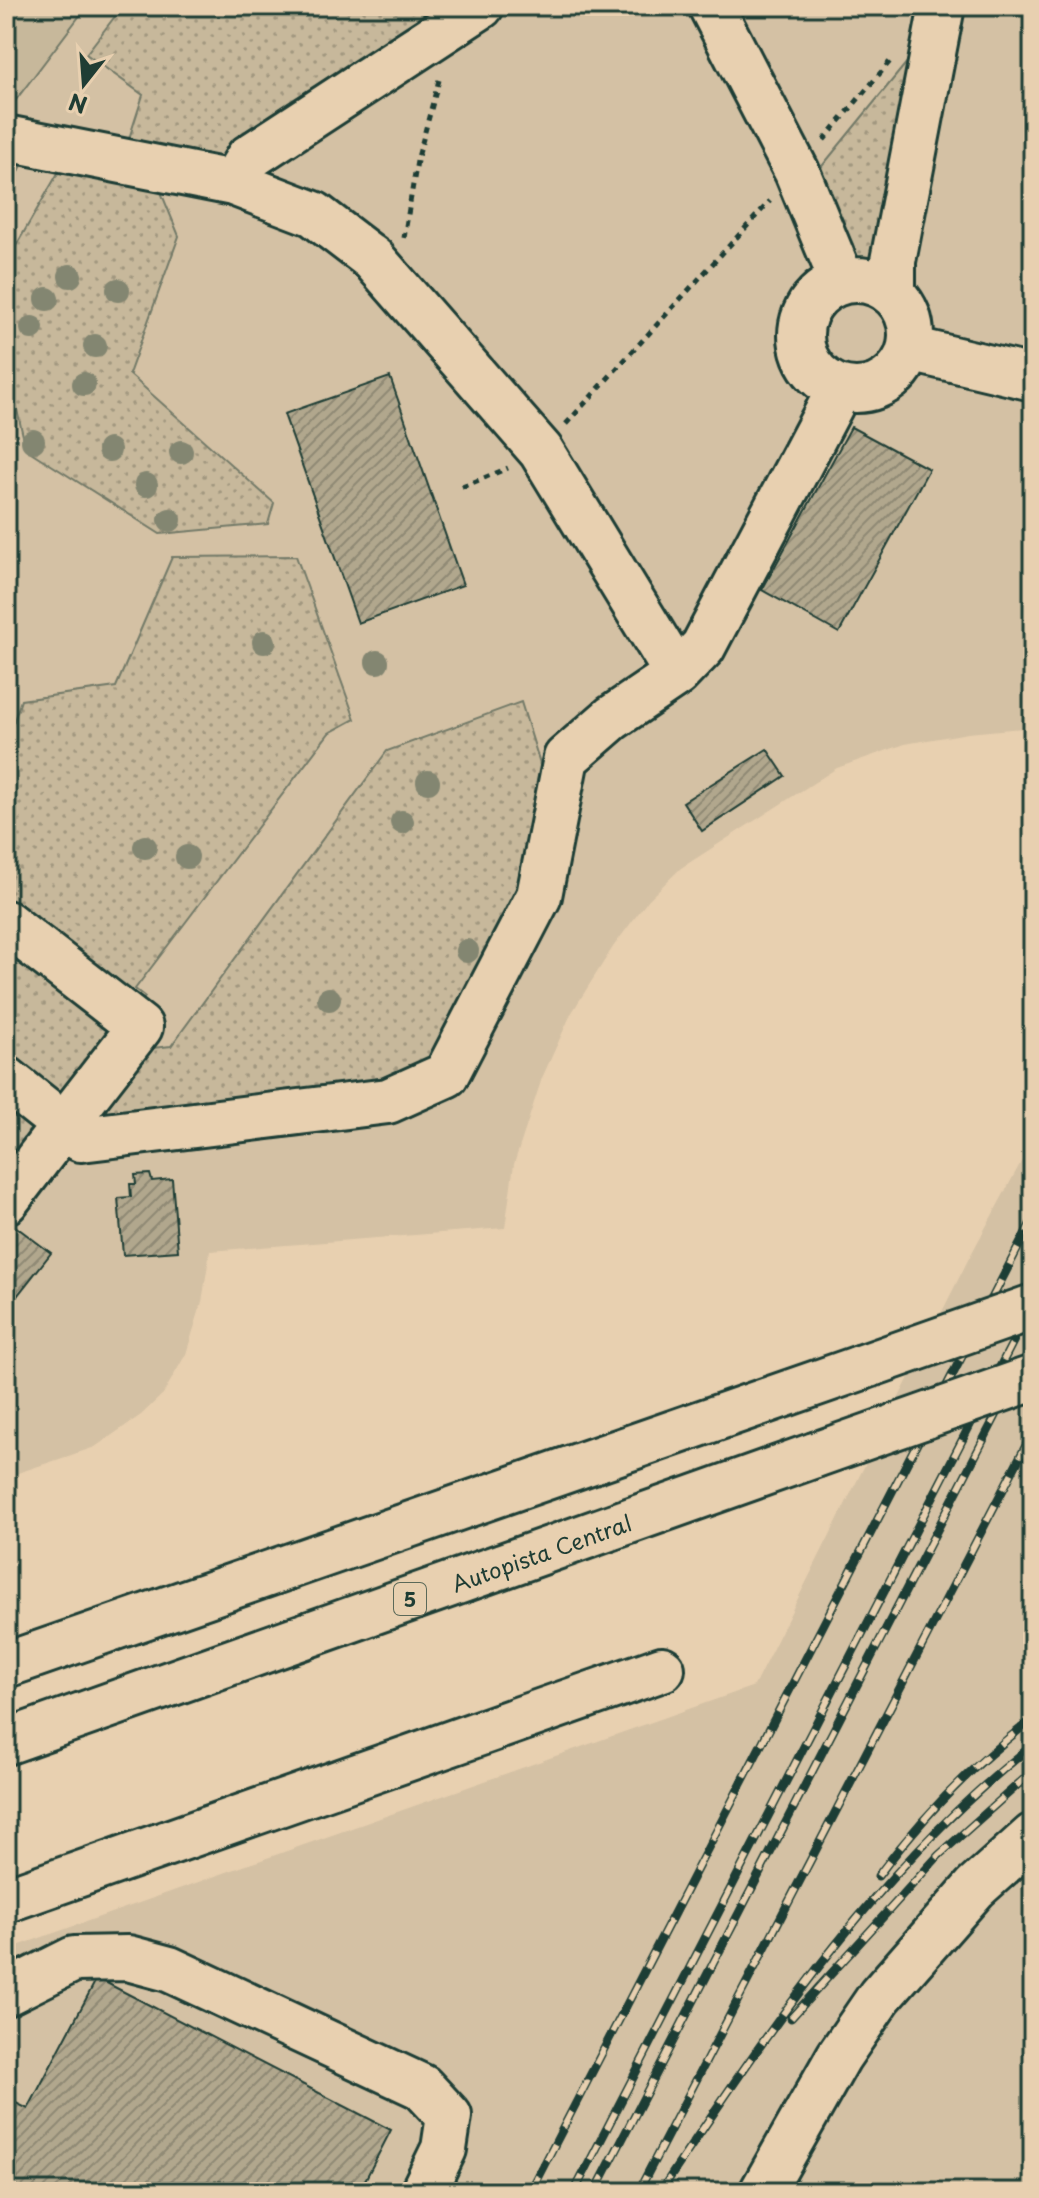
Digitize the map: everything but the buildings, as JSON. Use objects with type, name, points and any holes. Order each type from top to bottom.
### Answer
[{"type":"main road","points":[[233,183],[248,158],[481,6]]},
{"type":"main road","points":[[711,6],[797,172],[842,281]]},
{"type":"main road","points":[[893,293],[893,261],[942,6]]},
{"type":"main road","points":[[6,138],[233,183],[314,214],[373,259],[541,451],[677,674]]},
{"type":"main road","points":[[842,281],[876,283],[893,293],[905,307],[912,331],[910,349],[902,366],[890,378],[859,390],[840,388],[821,377],[808,362],[801,340],[803,321],[813,300],[842,281]]},
{"type":"main road","points":[[910,349],[1033,378]]},
{"type":"main road","points":[[6,1079],[81,1139],[133,1135],[388,1101],[446,1075],[539,896],[566,758],[612,718],[677,674],[703,647],[840,388]]},
{"type":"main road","points":[[6,923],[140,1027],[6,1201]]},
{"type":"main road","points":[[6,1665],[1033,1307]]},
{"type":"main road","name":"Autopista Central","points":[[6,1742],[1033,1378]]},
{"type":"main road","points":[[6,1900],[662,1669]]},
{"type":"main road","points":[[762,2192],[839,2056],[880,1996],[975,1888],[1033,1836]]},
{"type":"main road","points":[[6,1993],[74,1959],[128,1958],[169,1969],[422,2087],[449,2116],[444,2149],[423,2192]]},
{"type":"path","points":[[462,487],[541,451],[797,172],[897,53]]},
{"type":"path","points":[[397,285],[417,161],[440,78]]},
{"type":"shaded area","points":[[6,6],[1033,6],[1033,727],[968,733],[905,744],[837,768],[681,868],[649,899],[613,947],[571,1014],[542,1078],[514,1164],[505,1228],[210,1251],[202,1302],[186,1354],[163,1394],[141,1415],[95,1447],[6,1477]]},
{"type":"shaded area","points":[[6,6],[87,6],[6,113]]},
{"type":"shaded area","points":[[123,6],[449,6],[215,169],[126,148],[143,95],[86,54]]},
{"type":"shaded area","points":[[921,45],[873,263],[858,265],[814,176]]},
{"type":"shaded area","points":[[6,159],[23,163],[6,199]]},
{"type":"shaded area","points":[[61,168],[161,192],[179,236],[129,374],[274,503],[268,524],[160,534],[26,449],[6,362],[6,263]]},
{"type":"shaded area","points":[[296,556],[355,719],[329,733],[135,989],[145,997],[137,1007],[6,908],[6,745],[21,700],[116,687],[172,557]]},
{"type":"shaded area","points":[[521,702],[547,786],[532,890],[416,1083],[107,1124],[93,1109],[143,1049],[171,1046],[387,751]]},
{"type":"shaded area","points":[[6,939],[112,1019],[112,1035],[75,1089],[48,1091],[6,1058]]},
{"type":"shaded area","points":[[12,1104],[45,1117],[6,1183],[6,1111]]},
{"type":"shaded area","points":[[1033,1140],[1033,1511],[1027,1522],[1033,1521],[1033,2192],[6,2192],[6,1950],[754,1686],[968,1260]]},
{"type":"railway","points":[[530,2192],[1033,1219]]},
{"type":"railway","points":[[574,2192],[1033,1303]]},
{"type":"railway","points":[[595,2192],[1033,1344]]},
{"type":"railway","points":[[638,2192],[1033,1432]]},
{"type":"railway","points":[[878,1876],[950,1792],[1033,1719]]},
{"type":"railway","points":[[660,2192],[785,2011],[875,1897],[924,1843],[1033,1745]]},
{"type":"railway","points":[[791,2018],[939,1855],[1033,1771]]}]
